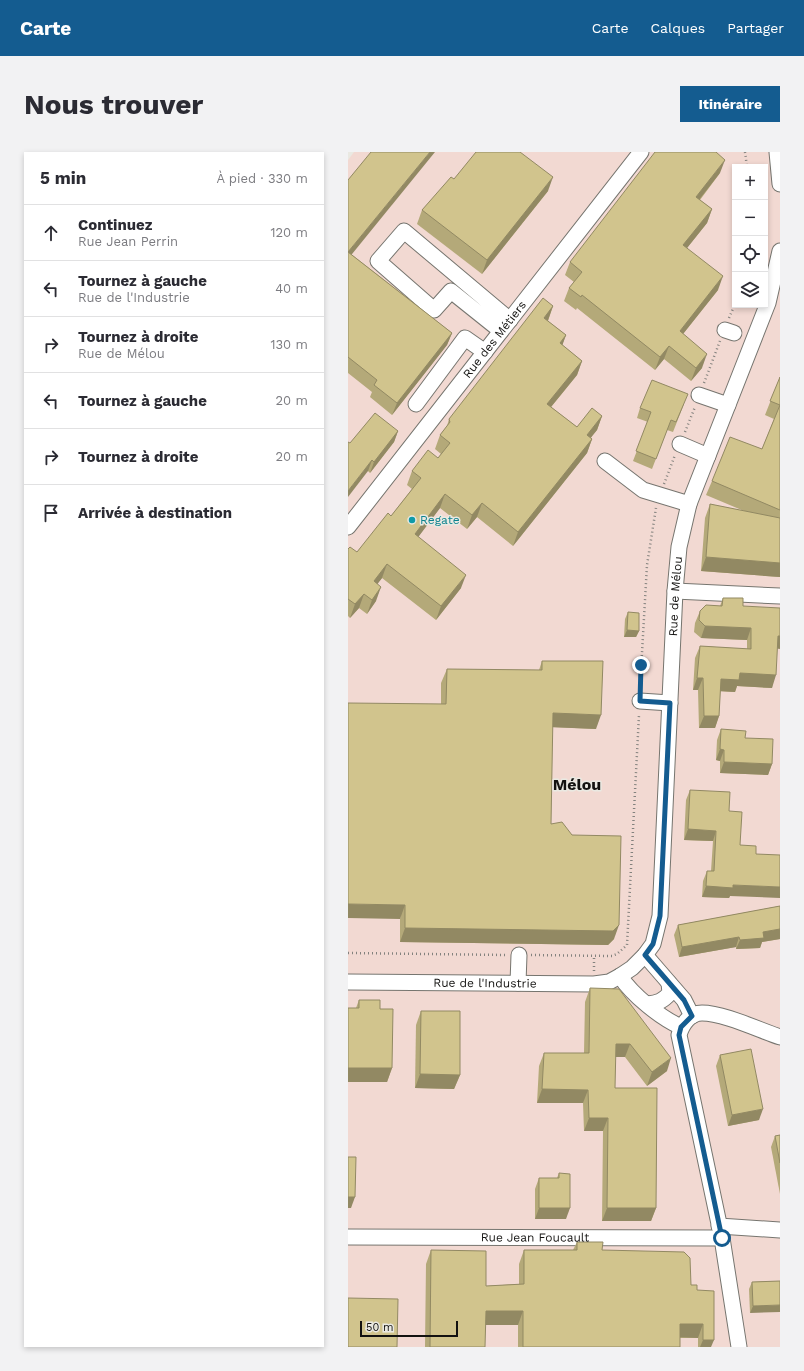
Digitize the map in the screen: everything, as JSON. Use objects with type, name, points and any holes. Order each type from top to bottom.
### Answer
[{"type":"street","name":"Rue des Métiers","points":[[348,527],[641,152]]},
{"type":"street","points":[[777,152],[780,184]]},
{"type":"street","points":[[404,231],[505,325],[451,291],[434,310],[378,261],[404,231]]},
{"type":"street","name":"Rue de Mélou","points":[[768,298],[780,251]]},
{"type":"street","name":"Rue de Mélou","points":[[645,955],[653,944],[660,916],[675,591],[679,547],[689,504],[765,308]]},
{"type":"street","points":[[416,404],[465,338],[485,352]]},
{"type":"street","points":[[699,394],[728,405]]},
{"type":"street","points":[[680,444],[708,456]]},
{"type":"street","points":[[605,461],[644,490],[689,504]]},
{"type":"street","points":[[675,591],[780,596]]},
{"type":"street","points":[[640,701],[670,703]]},
{"type":"street","points":[[518,984],[519,955]]},
{"type":"street","points":[[645,955],[684,1000],[692,1016]]},
{"type":"street","name":"Rue de l'Industrie","points":[[348,982],[594,984],[609,982],[620,976],[632,968],[645,955]]},
{"type":"street","points":[[620,976],[625,984],[664,1018],[681,1027]]},
{"type":"street","points":[[648,1004],[658,1003],[665,999],[670,993],[669,983]]},
{"type":"street","points":[[739,1347],[720,1232],[679,1035],[681,1027],[692,1016],[702,1013],[723,1018],[780,1037]]},
{"type":"street","name":"Rue Jean Foucault","points":[[348,1237],[780,1230]]},
{"type":"path","points":[[745,152],[747,164]]},
{"type":"path","points":[[348,953],[613,956],[627,945],[647,565],[651,536],[660,495],[699,394],[730,331],[734,308]]},
{"type":"shaded area","points":[[354,152],[780,152],[780,1347],[348,1347],[348,160]]},
{"type":"building","points":[[371,152],[430,152],[348,252],[348,180]]},
{"type":"building","points":[[476,152],[520,152],[553,177],[487,260],[422,210],[451,177],[454,179]]},
{"type":"building","points":[[655,152],[716,152],[725,160],[696,197],[712,209],[683,245],[723,276],[680,331],[707,354],[696,368],[669,346],[660,357],[582,295],[581,297],[569,288],[582,272],[570,262]]},
{"type":"building","points":[[348,252],[452,333],[397,403],[374,385],[377,380],[348,357]]},
{"type":"building","points":[[543,298],[553,306],[544,318],[566,335],[560,343],[582,361],[547,404],[577,427],[592,408],[602,416],[587,435],[592,439],[518,532],[482,503],[472,515],[445,494],[415,534],[466,575],[441,606],[387,564],[374,581],[381,587],[372,600],[364,594],[355,604],[348,599],[348,549],[350,547],[357,552],[388,513],[391,516],[421,478],[412,471],[428,450],[438,458],[450,443],[440,435],[450,422],[449,419]]},
{"type":"building","points":[[780,377],[780,405],[770,401]]},
{"type":"building","points":[[652,380],[688,394],[676,422],[671,420],[656,459],[636,451],[651,412],[640,408]]},
{"type":"building","points":[[780,405],[780,510],[712,481],[730,437],[762,449]]},
{"type":"building","points":[[375,413],[398,431],[374,462],[372,460],[348,491],[348,442],[350,443]]},
{"type":"building","points":[[710,504],[780,518],[780,563],[706,557]]},
{"type":"building","points":[[723,598],[743,598],[743,606],[780,608],[780,636],[778,636],[776,675],[740,673],[739,680],[721,679],[719,716],[704,716],[703,678],[697,678],[700,646],[751,649],[751,628],[705,626],[699,620],[700,611],[706,605],[722,606]]},
{"type":"building","points":[[628,612],[639,613],[639,631],[627,630]]},
{"type":"building","points":[[542,661],[603,661],[601,715],[553,713],[551,824],[562,822],[572,835],[621,836],[619,925],[613,931],[405,928],[405,905],[348,904],[348,703],[446,704],[447,669],[542,670]]},
{"type":"building","points":[[721,729],[746,731],[745,738],[773,739],[772,764],[724,762],[724,750],[720,749]]},
{"type":"building","points":[[690,790],[730,792],[729,811],[742,812],[740,845],[756,846],[756,854],[780,855],[780,887],[733,885],[733,888],[706,886],[707,871],[714,871],[716,831],[688,829]]},
{"type":"building","points":[[780,906],[780,929],[763,932],[764,938],[740,940],[739,937],[682,947],[678,925]]},
{"type":"building","points":[[590,988],[619,989],[671,1058],[652,1072],[630,1044],[616,1044],[615,1088],[657,1088],[656,1208],[607,1208],[608,1118],[589,1118],[588,1090],[542,1089],[544,1053],[589,1053]]},
{"type":"building","points":[[359,1000],[380,1000],[380,1009],[393,1009],[392,1068],[348,1068],[348,1008],[359,1008]]},
{"type":"building","points":[[421,1011],[460,1011],[460,1075],[420,1074]]},
{"type":"building","points":[[751,1049],[763,1109],[732,1115],[720,1055]]},
{"type":"building","points":[[780,1135],[780,1163],[775,1136]]},
{"type":"building","points":[[348,1157],[356,1157],[355,1197],[348,1197]]},
{"type":"building","points":[[559,1173],[570,1174],[570,1208],[539,1208],[539,1178],[559,1178]]},
{"type":"building","points":[[577,1242],[603,1242],[602,1250],[684,1252],[690,1258],[691,1285],[697,1285],[697,1290],[714,1291],[714,1340],[703,1340],[703,1324],[680,1324],[680,1347],[523,1347],[523,1311],[486,1311],[485,1347],[430,1347],[431,1250],[486,1251],[486,1286],[524,1284],[524,1250],[577,1250]]},
{"type":"building","points":[[780,1281],[780,1305],[753,1306],[752,1282]]},
{"type":"building","points":[[348,1298],[398,1299],[397,1347],[348,1347]]},
{"type":"place","name":"Regate","points":[[412,520]]},
{"type":"district","name":"Mélou","points":[[577,784]]},
{"type":"route","points":[[641,665],[640,701],[670,703],[660,916],[653,944],[645,955],[659,973],[684,1000],[692,1016],[681,1027],[679,1035],[722,1238]]}]
